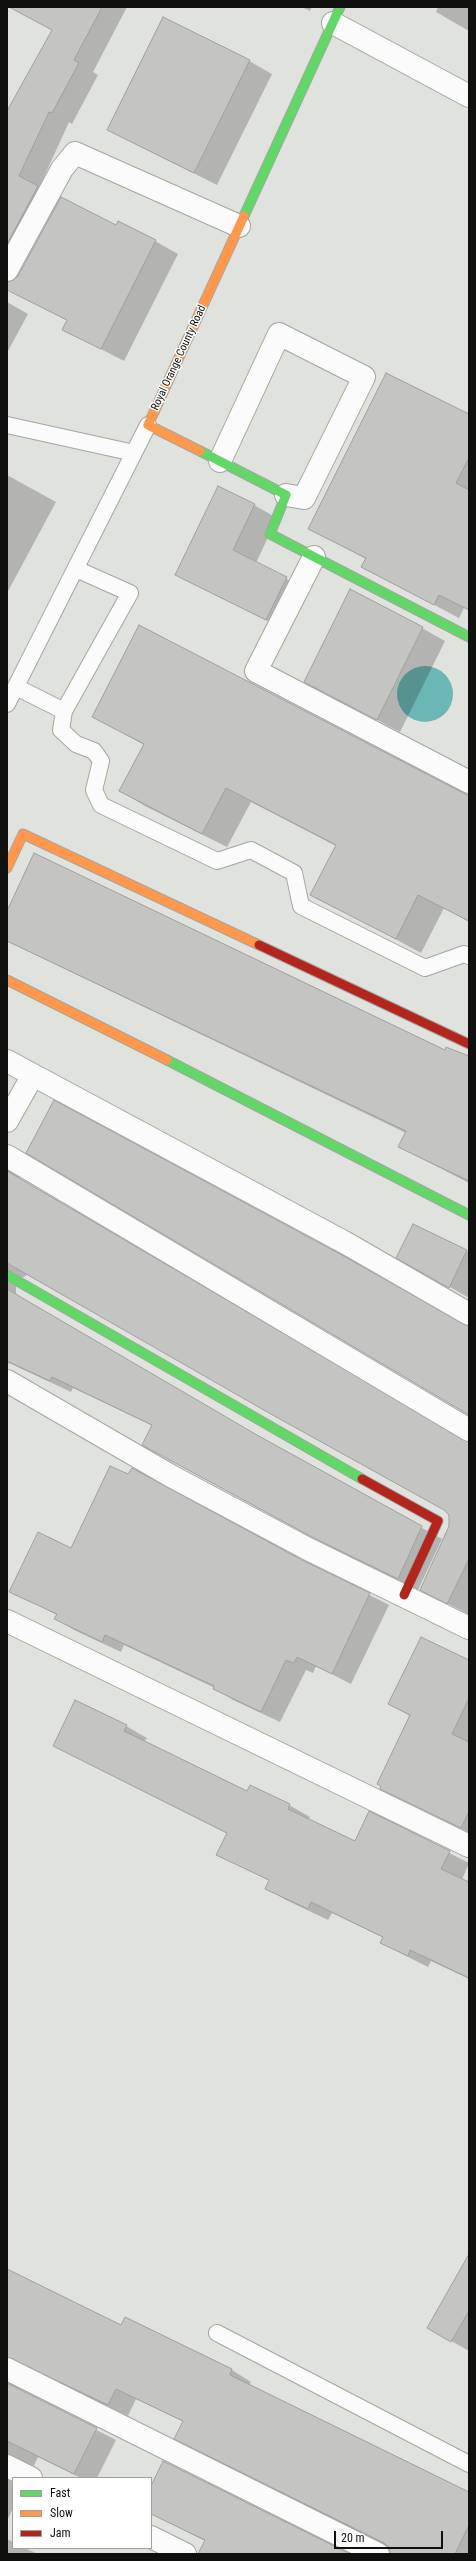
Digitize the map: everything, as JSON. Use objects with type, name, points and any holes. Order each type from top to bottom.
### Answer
[{"type":"street","points":[[336,15],[469,96]]},
{"type":"street","name":"Royal Orange County Road","points":[[148,425],[336,15]]},
{"type":"street","points":[[7,270],[62,169],[75,153],[239,226]]},
{"type":"street","points":[[148,425],[286,495],[304,498],[364,377],[279,334],[220,461]]},
{"type":"street","points":[[286,495],[270,534],[469,637]]},
{"type":"street","points":[[314,556],[256,670],[469,782]]},
{"type":"street","points":[[7,868],[23,834],[469,1044]]},
{"type":"street","points":[[7,980],[373,1164],[469,1215]]},
{"type":"street","points":[[7,1061],[344,1242],[469,1314]]},
{"type":"street","points":[[7,1121],[33,1075]]},
{"type":"street","points":[[7,1156],[469,1430]]},
{"type":"street","points":[[7,1275],[263,1424],[438,1521],[404,1596]]},
{"type":"street","points":[[7,1381],[171,1476],[308,1549],[469,1628]]},
{"type":"street","points":[[7,1621],[469,1846]]},
{"type":"street","points":[[7,2369],[378,2554]]},
{"type":"street","points":[[7,2466],[29,2477]]},
{"type":"street","points":[[152,2538],[185,2554]]},
{"type":"lane","points":[[7,425],[134,453]]},
{"type":"lane","name":"Royal Orange County Road","points":[[7,704],[148,425]]},
{"type":"lane","points":[[76,569],[130,593],[64,711],[61,730],[76,744],[94,751],[101,761],[94,790],[101,805],[217,861],[250,850],[294,873],[301,906],[425,968],[464,954],[469,956]]},
{"type":"lane","points":[[16,687],[64,711]]},
{"type":"lane","points":[[217,2333],[469,2464]]},
{"type":"water","points":[[419,666],[431,666],[441,670],[449,678],[453,688],[453,700],[449,710],[441,718],[431,722],[419,722],[409,718],[401,710],[397,700],[397,688],[401,678],[409,670]]},
{"type":"building","points":[[9,7],[102,7],[74,60],[79,63],[52,113],[49,112],[19,176],[38,186],[7,244],[7,111],[52,30]]},
{"type":"building","points":[[163,17],[250,60],[194,173],[107,130]]},
{"type":"building","points":[[61,197],[116,225],[118,221],[156,240],[101,349],[62,330],[67,320],[7,290],[7,282],[18,276]]},
{"type":"building","points":[[386,373],[469,414],[469,458],[456,483],[469,490],[469,610],[439,595],[434,605],[361,567],[366,558],[308,529]]},
{"type":"building","points":[[218,486],[255,504],[233,550],[287,577],[266,620],[175,575]]},
{"type":"building","points":[[350,589],[423,627],[377,720],[304,682]]},
{"type":"building","points":[[139,625],[469,796],[469,921],[418,895],[396,939],[310,895],[336,845],[226,788],[202,834],[119,791],[144,744],[92,717]]},
{"type":"building","points":[[34,853],[445,1050],[446,1047],[469,1056],[469,1181],[398,1147],[406,1131],[7,941],[7,911]]},
{"type":"building","points":[[54,1100],[338,1253],[469,1326],[469,1415],[26,1153]]},
{"type":"building","points":[[7,1171],[469,1442],[469,1559],[447,1604],[420,1590],[449,1526],[449,1515],[444,1510],[269,1413],[7,1263]]},
{"type":"building","points":[[413,1224],[467,1250],[449,1288],[396,1258]]},
{"type":"building","points":[[7,1289],[257,1435],[422,1526],[398,1579],[314,1538],[142,1445],[152,1425],[52,1377],[50,1381],[7,1361]]},
{"type":"building","points":[[110,1466],[128,1474],[132,1468],[302,1560],[370,1593],[332,1674],[297,1657],[294,1663],[286,1660],[261,1712],[213,1689],[214,1686],[105,1635],[102,1642],[54,1619],[57,1614],[9,1592],[38,1532],[71,1548]]},
{"type":"building","points":[[421,1637],[469,1660],[469,1698],[452,1734],[469,1742],[469,1812],[461,1828],[380,1789],[381,1786],[377,1784],[410,1715],[388,1704]]},
{"type":"building","points":[[75,1700],[127,1725],[124,1731],[247,1791],[250,1785],[290,1804],[288,1809],[355,1841],[369,1811],[450,1851],[441,1869],[469,1882],[469,1978],[410,1950],[408,1956],[380,1943],[383,1937],[311,1902],[308,1909],[265,1889],[269,1880],[216,1855],[227,1833],[53,1746]]},
{"type":"building","points":[[469,2254],[469,2311],[451,2342],[427,2328]]},
{"type":"building","points":[[7,2269],[121,2325],[125,2317],[232,2369],[230,2375],[469,2492],[469,2525],[455,2554],[390,2554],[389,2547],[384,2543],[174,2439],[183,2421],[116,2389],[108,2405],[7,2357]]},
{"type":"building","points":[[7,2383],[97,2428],[74,2474],[7,2441]]},
{"type":"building","points":[[163,2461],[350,2554],[198,2554],[205,2540],[152,2514],[152,2484]]},
{"type":"traffic: fast","points":[[244,216],[340,7]]},
{"type":"traffic: fast","points":[[200,451],[286,495],[270,534],[469,637]]},
{"type":"traffic: fast","points":[[167,1060],[469,1215]]},
{"type":"traffic: fast","points":[[7,1275],[362,1479]]},
{"type":"traffic: slow","points":[[200,451],[148,425],[244,216]]},
{"type":"traffic: slow","points":[[7,868],[23,834],[259,945]]},
{"type":"traffic: slow","points":[[7,980],[167,1060]]},
{"type":"traffic: jam","points":[[259,945],[469,1044]]},
{"type":"traffic: jam","points":[[362,1479],[438,1521],[404,1595]]}]
